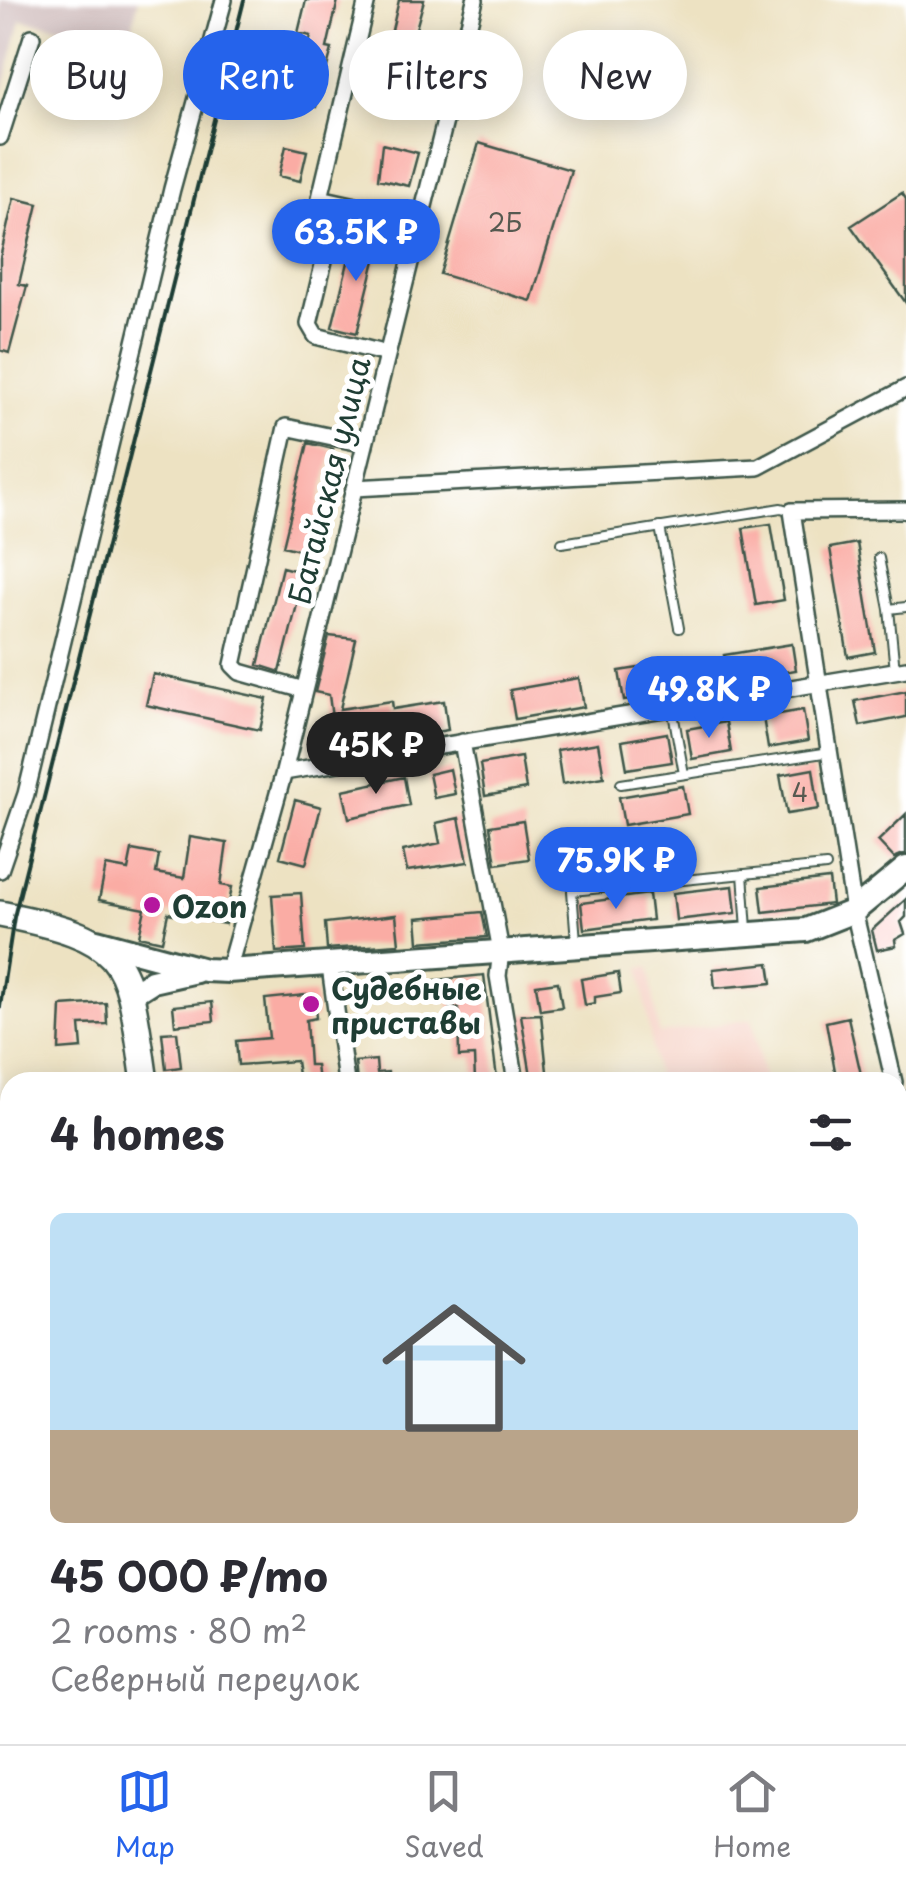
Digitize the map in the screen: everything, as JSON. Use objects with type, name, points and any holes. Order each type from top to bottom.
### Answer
[{"type":"main road","points":[[133,993],[178,972],[330,967],[806,930],[854,911],[906,868]]},
{"type":"main road","points":[[0,914],[216,970]]},
{"type":"main road","points":[[98,941],[127,975],[144,1072]]},
{"type":"street","points":[[0,870],[26,794],[172,189],[224,0]]},
{"type":"street","points":[[367,0],[320,198],[420,220]]},
{"type":"street","name":"Батайская улица","points":[[216,970],[284,772],[475,0]]},
{"type":"street","points":[[0,137],[30,43]]},
{"type":"street","points":[[338,202],[308,324],[316,336],[387,354]]},
{"type":"street","points":[[354,488],[758,467],[906,388]]},
{"type":"street","points":[[304,690],[240,672],[233,665],[286,427],[364,444]]},
{"type":"street","points":[[892,1072],[854,911],[792,511],[906,510]]},
{"type":"street","points":[[284,772],[900,670]]},
{"type":"street","points":[[462,742],[501,951],[498,976],[514,1072]]},
{"type":"street","points":[[330,967],[345,1072]]},
{"type":"lane","points":[[562,543],[781,508],[792,511]]},
{"type":"lane","points":[[660,527],[679,628]]},
{"type":"lane","points":[[879,558],[900,670]]},
{"type":"lane","points":[[889,609],[906,606]]},
{"type":"lane","points":[[672,706],[684,774]]},
{"type":"lane","points":[[621,784],[830,752]]},
{"type":"lane","points":[[576,946],[572,891],[826,866]]},
{"type":"lane","points":[[743,874],[747,934]]},
{"type":"shaded area","points":[[0,0],[138,0],[132,30],[78,30],[21,20],[0,101]]},
{"type":"shaded area","points":[[649,967],[659,1034],[752,1019],[762,1072],[656,1072],[640,968]]},
{"type":"building","points":[[306,0],[338,0],[329,39],[329,30],[299,30]]},
{"type":"building","points":[[399,0],[424,0],[416,30],[392,30]]},
{"type":"building","points":[[479,143],[571,170],[531,301],[440,274]]},
{"type":"building","points":[[382,144],[418,153],[409,186],[378,179]]},
{"type":"building","points":[[286,146],[307,151],[300,181],[279,176]]},
{"type":"building","points":[[902,193],[906,199],[906,303],[851,226]]},
{"type":"building","points":[[14,198],[38,204],[19,284],[27,286],[9,353],[0,350],[0,258]]},
{"type":"building","points":[[355,234],[380,240],[357,333],[332,327]]},
{"type":"building","points":[[308,443],[333,449],[307,552],[283,546]]},
{"type":"building","points":[[771,524],[784,600],[756,605],[743,528]]},
{"type":"building","points":[[857,543],[875,652],[848,657],[830,548]]},
{"type":"building","points":[[282,567],[305,573],[280,672],[258,665]]},
{"type":"building","points":[[329,636],[356,639],[340,709],[392,701],[393,709],[444,701],[448,730],[336,748],[329,695],[315,692]]},
{"type":"building","points":[[792,644],[796,670],[728,681],[724,655]]},
{"type":"building","points":[[688,660],[693,689],[624,701],[619,671]]},
{"type":"building","points":[[153,674],[267,699],[260,730],[146,705]]},
{"type":"building","points":[[579,678],[584,707],[515,719],[510,690]]},
{"type":"building","points":[[906,691],[906,717],[860,726],[855,701]]},
{"type":"building","points":[[803,710],[808,741],[768,748],[763,717]]},
{"type":"building","points":[[726,722],[731,752],[692,759],[687,729]]},
{"type":"building","points":[[667,733],[672,762],[627,769],[622,741]]},
{"type":"building","points":[[598,743],[604,777],[562,784],[557,750]]},
{"type":"building","points":[[521,757],[526,789],[485,796],[480,764]]},
{"type":"building","points":[[450,769],[455,794],[434,798],[429,774]]},
{"type":"building","points":[[813,769],[819,809],[787,814],[780,775]]},
{"type":"building","points":[[404,777],[409,805],[349,818],[343,790]]},
{"type":"building","points":[[683,786],[688,814],[624,825],[619,797]]},
{"type":"building","points":[[295,800],[321,807],[306,864],[280,857]]},
{"type":"building","points":[[906,814],[906,853],[894,858],[878,841]]},
{"type":"building","points":[[459,818],[468,862],[407,871],[403,851],[440,843],[436,823]]},
{"type":"building","points":[[523,821],[529,859],[496,864],[490,826]]},
{"type":"building","points":[[190,837],[227,843],[221,885],[232,887],[225,924],[168,913],[162,941],[139,936],[145,909],[99,900],[106,866],[128,870],[132,850],[159,855],[156,873],[184,878]]},
{"type":"building","points":[[829,879],[832,904],[763,912],[760,887]]},
{"type":"building","points":[[733,886],[736,913],[676,920],[673,893]]},
{"type":"building","points":[[301,893],[305,950],[276,952],[272,895]]},
{"type":"building","points":[[649,894],[652,920],[584,929],[581,903]]},
{"type":"building","points":[[906,899],[906,917],[901,922],[905,934],[895,940],[896,946],[877,950],[872,930]]},
{"type":"building","points":[[482,912],[487,937],[419,942],[417,918]]},
{"type":"building","points":[[396,915],[399,944],[327,949],[325,923]]},
{"type":"building","points":[[769,963],[772,983],[715,988],[713,969]]},
{"type":"building","points":[[618,973],[621,993],[595,997],[595,1003],[585,1005],[581,979]]},
{"type":"building","points":[[484,975],[496,1072],[475,1072],[474,1056],[459,1057],[458,1008],[450,1009],[449,999],[438,1001],[435,980]]},
{"type":"building","points":[[558,982],[562,1007],[540,1010],[536,985]]},
{"type":"building","points":[[314,994],[316,1018],[306,1020],[309,1065],[316,1065],[317,1072],[298,1072],[296,1061],[238,1065],[236,1041],[269,1038],[265,999]]},
{"type":"building","points":[[212,1002],[214,1021],[175,1025],[173,1006]]},
{"type":"building","points":[[106,1003],[107,1024],[80,1025],[82,1048],[59,1050],[61,1006]]},
{"type":"building","points":[[541,1014],[547,1072],[530,1072],[521,1015]]},
{"type":"building","points":[[848,1017],[860,1072],[835,1072],[826,1022]]},
{"type":"building","points":[[177,1032],[181,1067],[166,1069],[162,1033]]},
{"type":"building","points":[[376,1060],[377,1072],[356,1072],[355,1062]]},
{"type":"railway","points":[[0,1007],[14,917],[244,0]]},
{"type":"place","name":"Ozon","points":[[152,905]]},
{"type":"place","name":"Судебные приставы","points":[[311,1004]]}]
